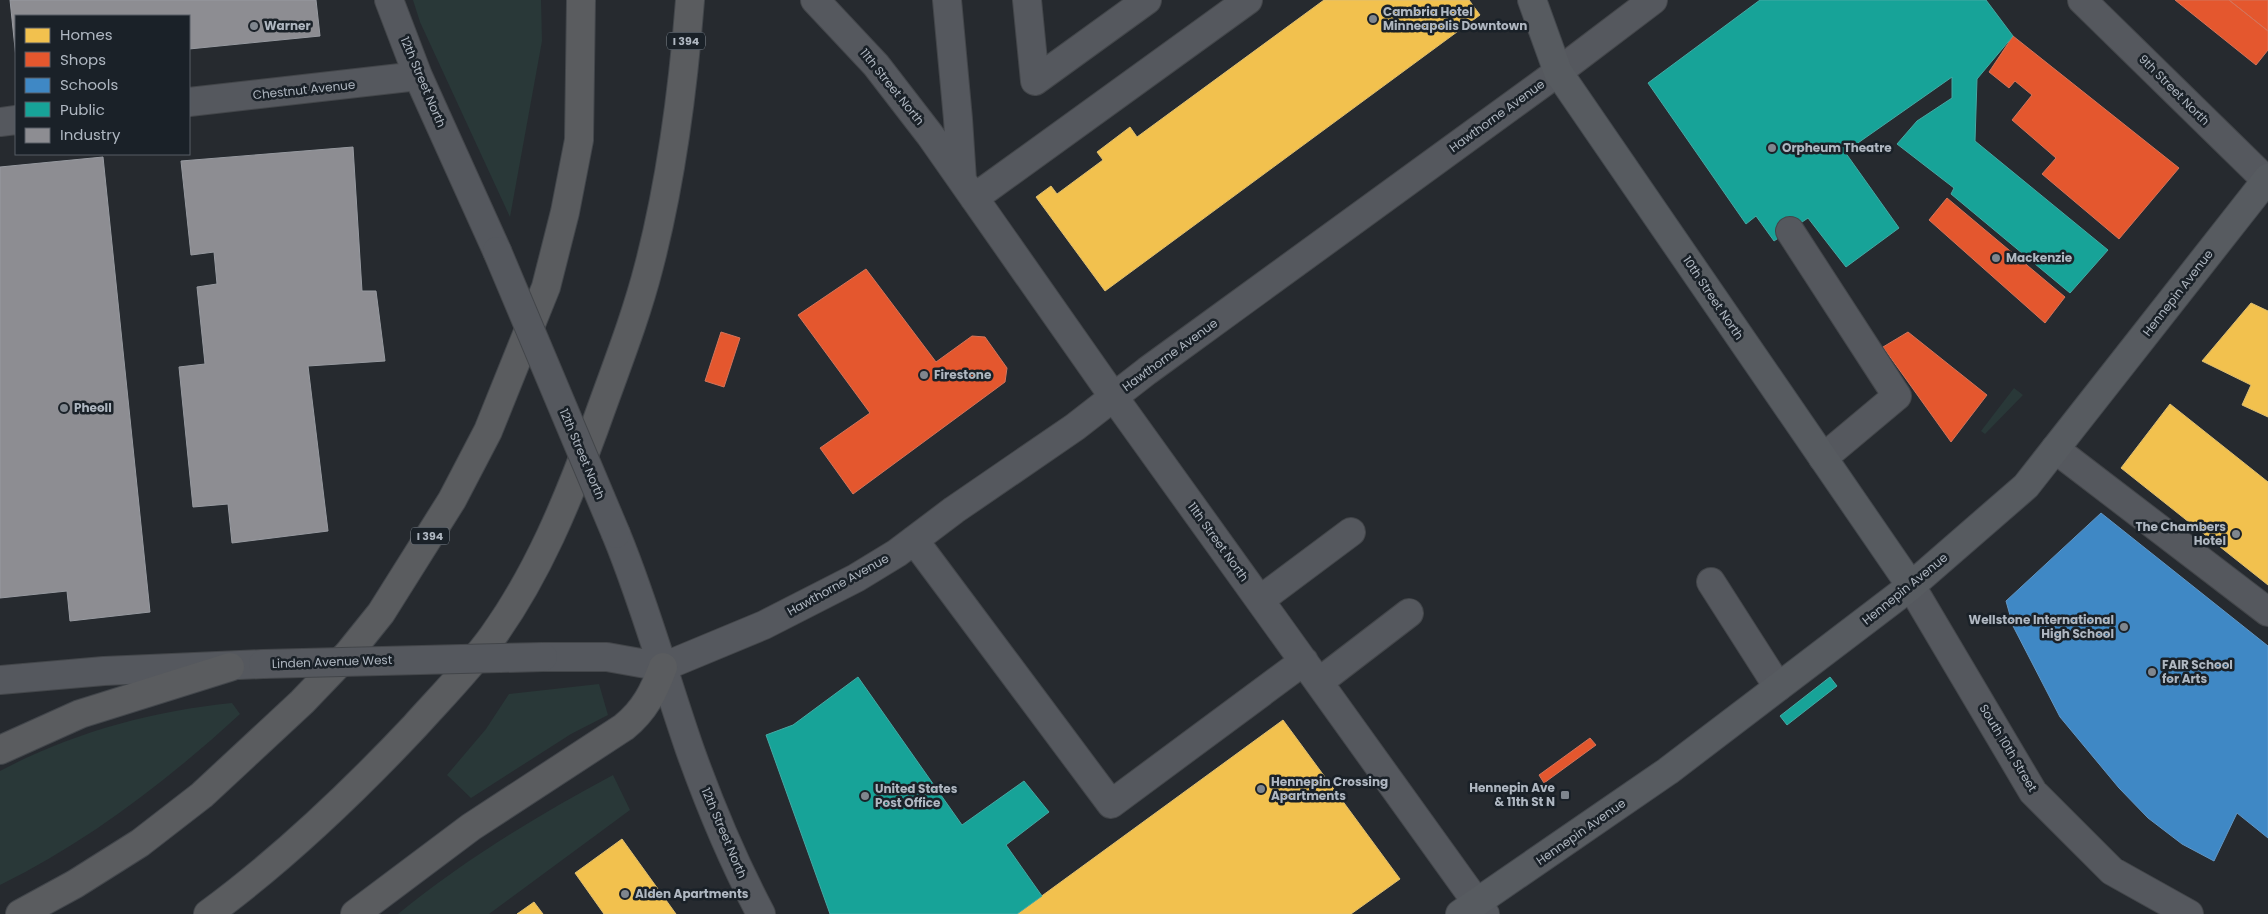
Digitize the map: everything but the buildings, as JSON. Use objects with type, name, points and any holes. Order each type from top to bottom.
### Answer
[{"type":"highway","name":"I 394","points":[[20,914],[75,884],[140,843],[202,795],[257,746],[348,654],[381,613],[427,541],[452,500],[488,431],[546,287],[565,212],[579,140],[580,0]]},
{"type":"highway","points":[[208,914],[261,873],[316,824],[395,746],[464,672],[492,637],[524,588],[544,551],[569,496],[633,321],[649,267],[670,176],[684,82],[689,0]]},
{"type":"highway","points":[[0,750],[80,714],[230,667]]},
{"type":"highway","points":[[355,914],[471,827],[624,727],[636,717],[646,704],[663,667]]},
{"type":"main road","name":"10th Street North","points":[[1532,0],[1558,72],[1911,586]]},
{"type":"main road","name":"Hennepin Avenue","points":[[1474,910],[1668,771],[1911,586],[2026,486],[2267,180]]},
{"type":"street","name":"12th Street North","points":[[390,0],[418,76],[497,251],[616,534],[705,789],[730,850],[761,914]]},
{"type":"street","name":"11th Street North","points":[[815,0],[889,80],[968,189],[1311,671],[1474,910]]},
{"type":"street","points":[[946,0],[958,119],[968,189],[1248,0]]},
{"type":"street","points":[[1027,0],[1034,80],[1147,0]]},
{"type":"street","name":"Hawthorne Avenue","points":[[663,667],[734,638],[788,613],[856,578],[914,540],[954,510],[1075,427],[1114,396],[1558,72],[1653,0]]},
{"type":"street","name":"9th Street North","points":[[2082,0],[2267,180]]},
{"type":"street","name":"Chestnut Avenue","points":[[190,102],[347,86],[418,76]]},
{"type":"street","points":[[0,122],[15,120]]},
{"type":"street","points":[[1790,230],[1897,396],[1823,458]]},
{"type":"street","points":[[2055,449],[2268,612]]},
{"type":"street","points":[[1260,600],[1350,532]]},
{"type":"street","points":[[914,540],[1110,804],[1311,671],[1409,613]]},
{"type":"street","points":[[1711,582],[1778,687]]},
{"type":"street","name":"South 10th Street","points":[[1911,586],[2033,792],[2112,871],[2189,914]]},
{"type":"street","name":"Linden Avenue West","points":[[0,680],[104,671],[230,667],[263,664],[543,657],[607,657],[663,667]]},
{"type":"shaded area","points":[[413,0],[541,0],[542,41],[510,217],[420,22]]},
{"type":"shaded area","points":[[2014,388],[2023,395],[1985,434],[1981,431]]},
{"type":"shaded area","points":[[599,684],[608,715],[571,734],[471,798],[447,775],[486,729],[509,694]]},
{"type":"shaded area","points":[[232,703],[240,714],[155,786],[65,849],[0,885],[0,771],[55,745],[113,726],[172,712]]},
{"type":"shaded area","points":[[613,775],[630,810],[489,914],[398,914],[449,875],[502,839]]},
{"type":"place","name":"Cambria Hotel Minneapolis Downtown","points":[[1373,19]]},
{"type":"place","name":"Warner","points":[[254,26]]},
{"type":"place","name":"Orpheum Theatre","points":[[1772,148]]},
{"type":"place","name":"Mackenzie","points":[[1996,258]]},
{"type":"place","name":"Firestone","points":[[924,375]]},
{"type":"place","name":"Pheoll","points":[[64,408]]},
{"type":"place","name":"The Chambers Hotel","points":[[2236,534]]},
{"type":"place","name":"Wellstone International High School","points":[[2124,627]]},
{"type":"place","name":"FAIR School for Arts","points":[[2152,672]]},
{"type":"place","name":"Hennepin Crossing Apartments","points":[[1261,789]]},
{"type":"place","name":"Hennepin Ave & 11th St N","points":[[1565,795]]},
{"type":"place","name":"United States Post Office","points":[[865,796]]},
{"type":"place","name":"Alden Apartments","points":[[625,894]]}]
